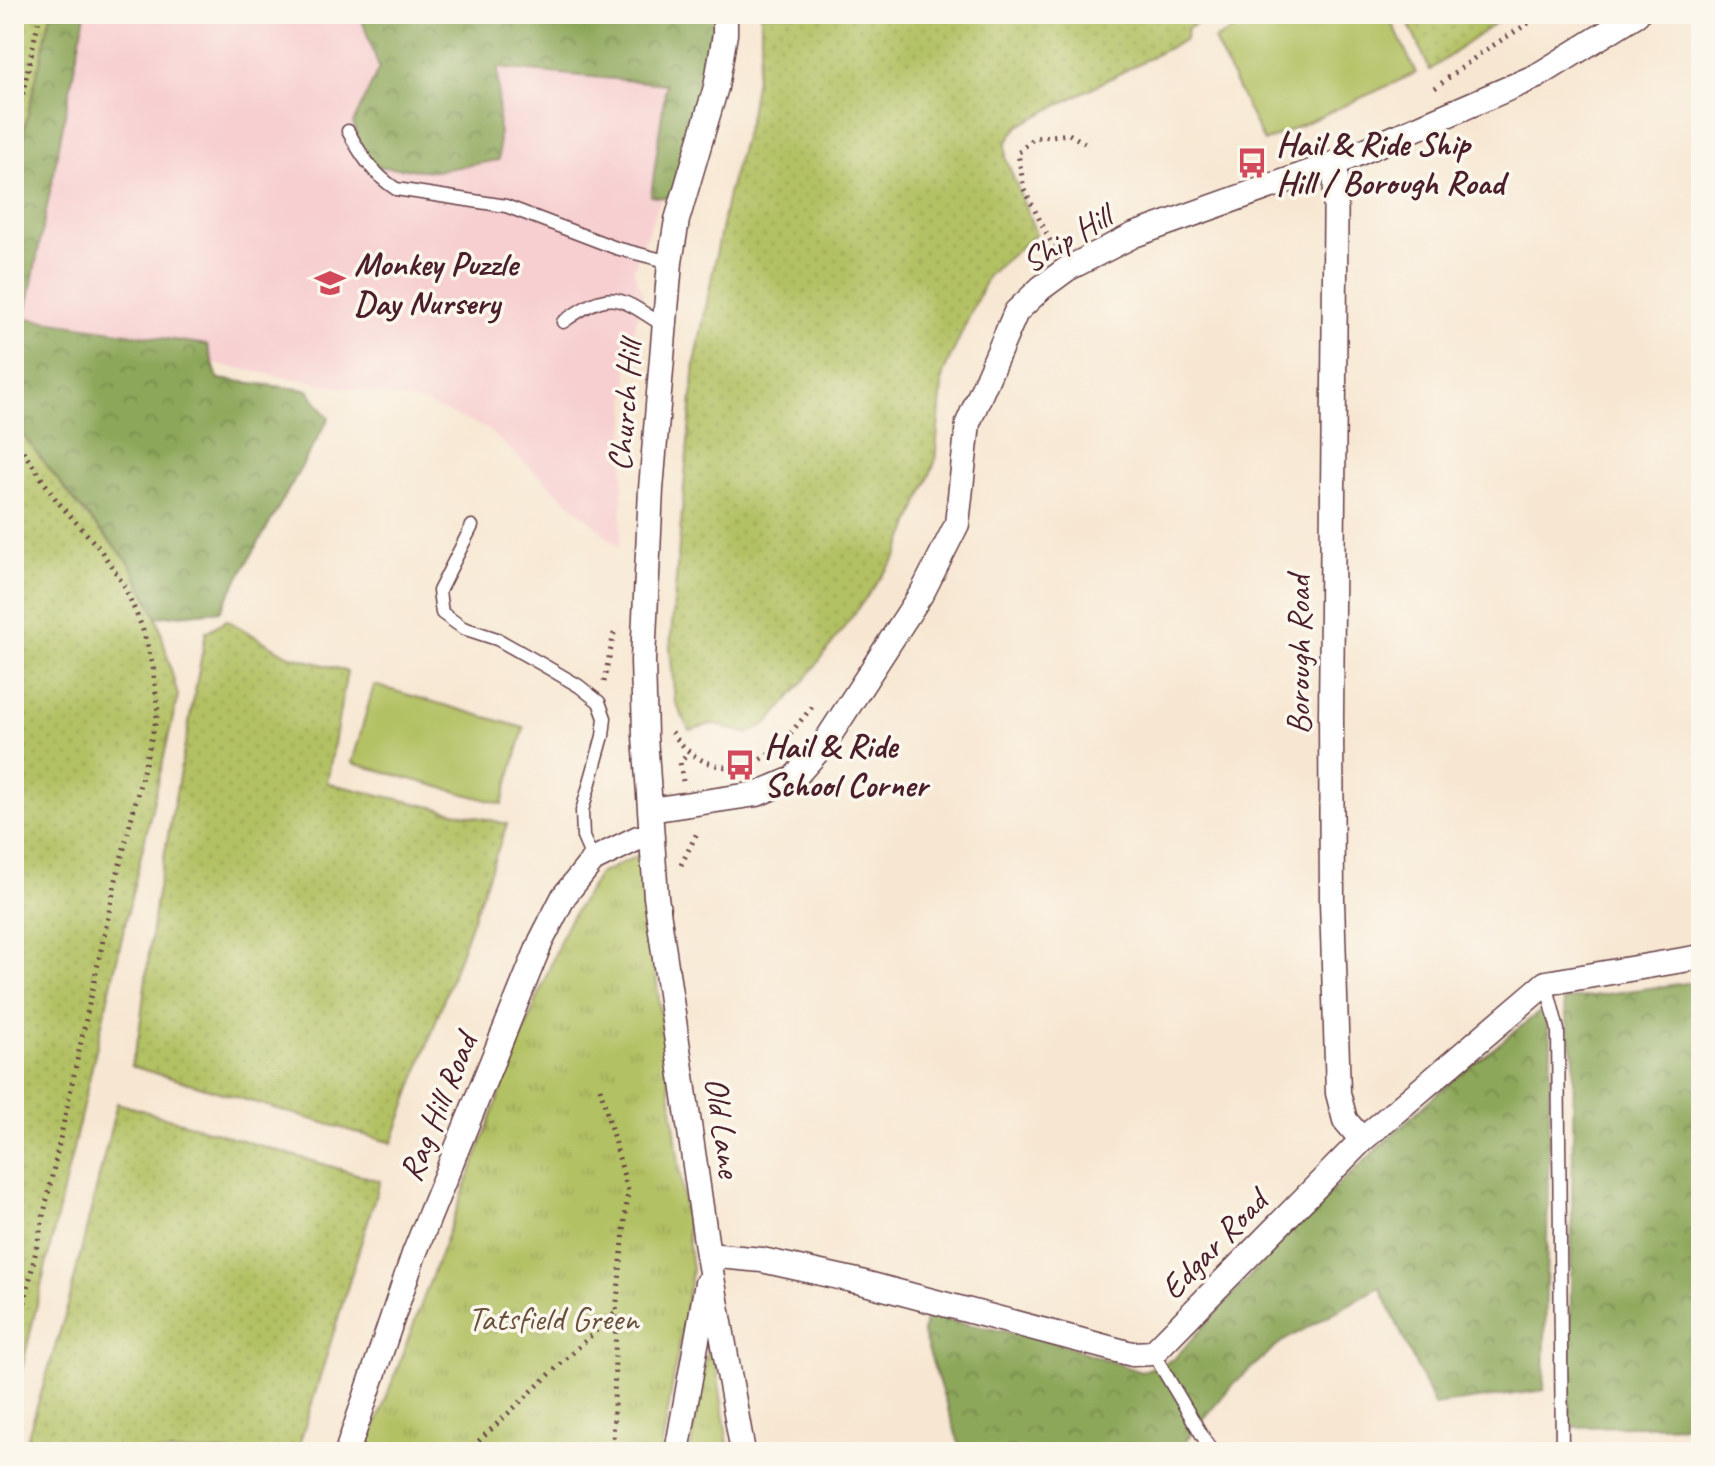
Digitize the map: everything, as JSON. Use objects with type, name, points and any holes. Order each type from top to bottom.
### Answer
[{"type":"street","name":"Church Hill","points":[[650,810],[643,660],[651,489],[670,262],[677,220],[716,87],[725,34],[725,14]]},
{"type":"street","name":"Ship Hill","points":[[650,810],[757,794],[793,779],[824,744],[923,591],[957,524],[968,423],[1016,312],[1041,288],[1067,269],[1134,235],[1336,163],[1537,76],[1637,14]]},
{"type":"street","name":"Borough Road","points":[[1336,163],[1332,901],[1338,1093],[1345,1120],[1362,1140]]},
{"type":"street","name":"Old Lane","points":[[650,810],[656,897],[709,1260],[743,1452]]},
{"type":"street","name":"Rag Hill Road","points":[[347,1452],[414,1254],[541,941],[564,896],[593,860],[638,838],[652,837]]},
{"type":"street","points":[[1546,983],[1701,957]]},
{"type":"street","name":"Edgar Road","points":[[1153,1353],[1362,1140],[1546,983]]},
{"type":"street","points":[[677,1452],[709,1260],[762,1260],[1132,1354],[1153,1353]]},
{"type":"lane","points":[[348,131],[363,160],[382,180],[396,189],[506,206],[616,248],[670,262]]},
{"type":"lane","points":[[563,322],[592,301],[610,297],[627,302],[664,326]]},
{"type":"lane","points":[[472,526],[439,591],[442,613],[463,628],[497,639],[579,686],[599,702],[605,718],[600,749],[582,811],[583,837],[593,860]]},
{"type":"lane","points":[[1546,983],[1558,1030],[1562,1452]]},
{"type":"lane","points":[[1153,1353],[1212,1452]]},
{"type":"path","points":[[14,133],[40,14]]},
{"type":"path","points":[[1435,89],[1481,53],[1543,14]]},
{"type":"path","points":[[1067,269],[1024,189],[1018,153],[1034,138],[1069,134],[1090,146]]},
{"type":"path","points":[[1043,255],[1062,239]]},
{"type":"path","points":[[14,438],[57,501],[99,548],[124,585],[142,627],[153,666],[158,712],[116,880],[14,1352]]},
{"type":"path","points":[[669,727],[691,756],[706,764],[733,768],[755,764],[780,746],[815,704]]},
{"type":"path","points":[[600,1088],[628,1191],[616,1311],[613,1452]]},
{"type":"path","points":[[467,1452],[616,1311]]},
{"type":"shaded area","name":"Monkey Puzzle Day Nursery","points":[[77,14],[368,14],[490,62],[676,78],[661,198],[633,271],[643,294],[629,351],[620,548],[487,429],[425,403],[14,327]]},
{"type":"green space","points":[[14,14],[51,14],[22,139],[14,193]]},
{"type":"green space","points":[[51,14],[85,14],[25,318],[207,345],[218,379],[308,390],[329,418],[220,611],[157,617],[129,562],[76,503],[24,436],[14,410],[14,193],[22,139]]},
{"type":"green space","points":[[360,14],[721,14],[715,66],[677,199],[651,196],[666,84],[498,68],[499,160],[435,171],[369,166],[353,123],[379,68]]},
{"type":"green space","points":[[761,14],[1215,14],[1187,29],[1186,39],[1018,126],[1006,143],[1006,159],[1036,234],[988,275],[943,374],[935,462],[897,556],[805,680],[770,721],[749,734],[712,724],[689,730],[675,701],[670,648],[695,363],[728,194],[750,115],[761,46]]},
{"type":"green space","points":[[1264,14],[1388,14],[1416,73],[1264,142],[1214,40]]},
{"type":"green space","points":[[1404,14],[1508,14],[1430,70]]},
{"type":"green space","points":[[14,410],[24,436],[76,503],[129,562],[157,617],[178,696],[14,1403]]},
{"type":"green space","points":[[227,620],[287,655],[347,671],[327,783],[507,824],[392,1143],[131,1066],[139,1034],[155,905],[206,632]]},
{"type":"green space","points":[[374,685],[524,728],[502,804],[352,763]]},
{"type":"green space","name":"Tatsfield Green","points":[[641,854],[692,1270],[661,1452],[366,1452],[566,926],[599,874]]},
{"type":"green space","points":[[1701,981],[1701,1425],[1569,1427],[1574,1059],[1563,1000]]},
{"type":"green space","points":[[1543,1009],[1551,1043],[1544,1390],[1434,1405],[1380,1287],[1280,1343],[1232,1385],[1176,1452],[962,1452],[923,1334],[925,1316],[1052,1341],[1141,1372],[1174,1359],[1304,1217],[1436,1094]]},
{"type":"green space","points":[[117,1103],[380,1181],[297,1452],[23,1452],[68,1305]]},
{"type":"green space","name":"Tatsfield Green","points":[[711,1328],[729,1452],[690,1452]]},
{"type":"place","name":"Hail & Ride Ship Hill / Borough Road","points":[[1252,163]]},
{"type":"place","name":"Monkey Puzzle Day Nursery","points":[[330,283]]},
{"type":"place","name":"Hail & Ride School Corner","points":[[740,765]]}]
